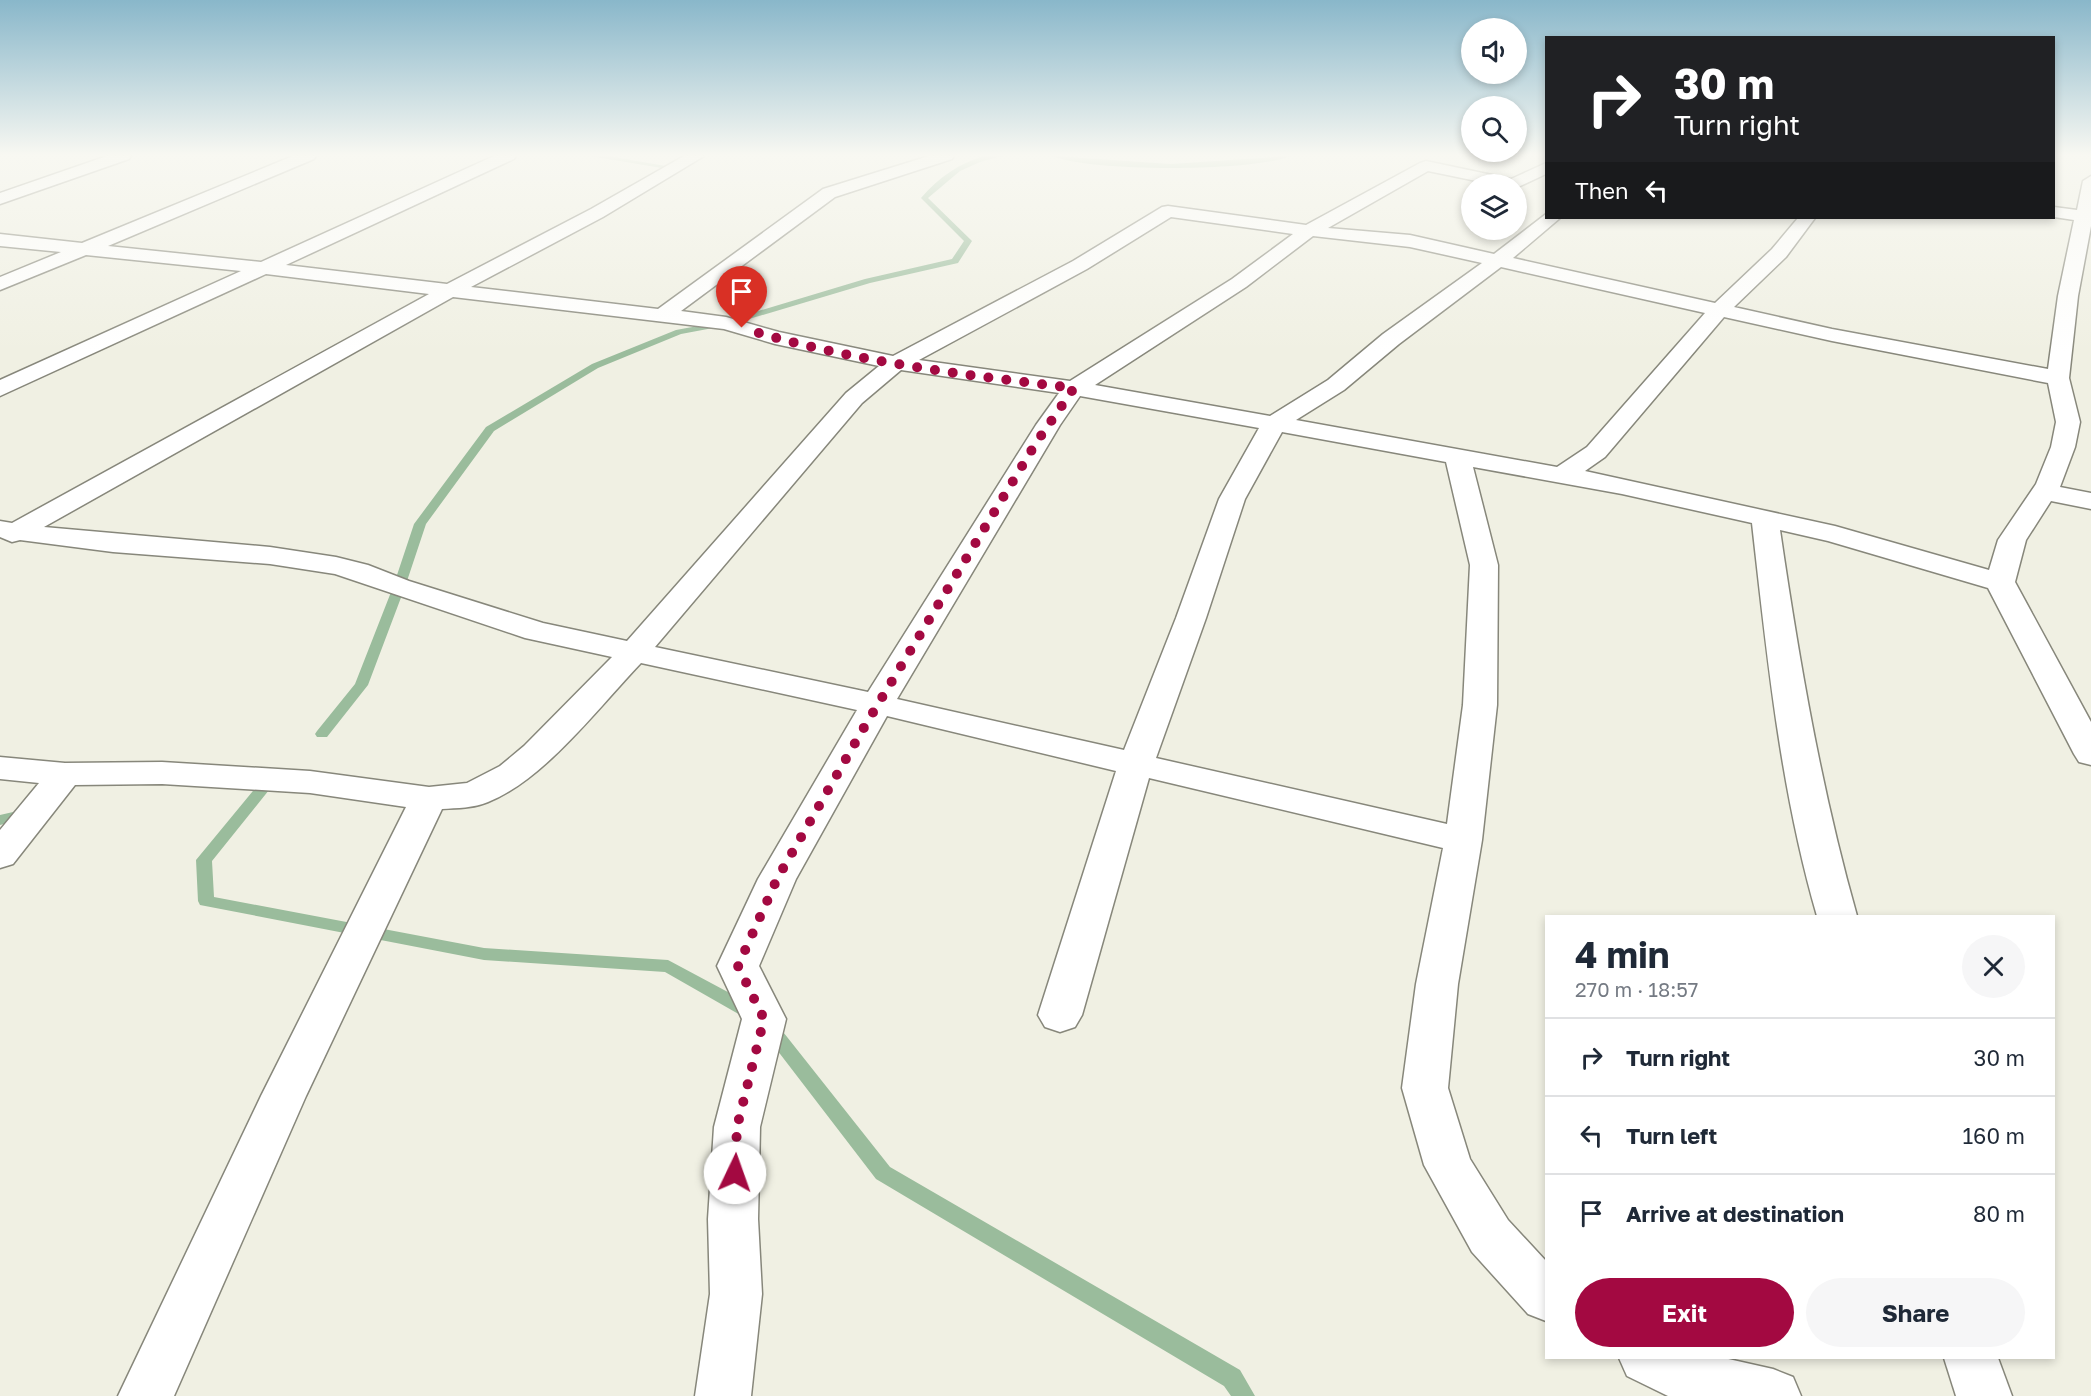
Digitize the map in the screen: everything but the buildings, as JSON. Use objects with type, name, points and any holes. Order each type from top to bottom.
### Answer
[{"type":"street","points":[[0,284],[151,221]]},
{"type":"street","points":[[0,389],[366,221]]},
{"type":"street","points":[[5,534],[450,290],[581,221]]},
{"type":"street","points":[[664,314],[791,221]]},
{"type":"street","points":[[0,768],[65,774],[162,772],[310,782],[429,799],[475,794],[513,774],[536,754],[633,653],[854,398],[896,363],[1080,265],[1151,221]]},
{"type":"street","points":[[1244,221],[1356,237],[1410,241],[1718,311],[2058,378]]},
{"type":"street","points":[[723,1396],[736,1294],[733,1219],[737,1127],[764,1019],[738,966],[777,879],[877,704],[1041,435],[1074,388],[1239,283],[1310,230],[1326,221]]},
{"type":"street","points":[[1060,1016],[1136,764],[1191,618],[1232,499],[1274,424],[1336,385],[1391,339],[1496,262],[1547,221]]},
{"type":"street","points":[[1561,477],[1596,452],[1718,311],[1779,253],[1805,221]]},
{"type":"street","points":[[2084,221],[2068,296],[2058,378],[2068,422],[2063,447],[2044,492],[2012,540],[2000,582],[2091,754]]},
{"type":"street","points":[[0,240],[264,268],[726,322],[775,338],[896,363],[1074,388],[1561,477],[1622,486],[1835,534],[2000,582]]},
{"type":"street","points":[[1458,458],[1484,565],[1480,705],[1463,840],[1437,984],[1425,1088],[1448,1164],[1490,1236],[1545,1296]]},
{"type":"street","points":[[2044,492],[2091,501]]},
{"type":"street","points":[[1765,517],[1798,742],[1819,852],[1837,915]]},
{"type":"street","points":[[5,534],[271,556],[342,566],[536,631],[877,704],[1463,840]]},
{"type":"street","points":[[0,855],[65,774]]},
{"type":"street","points":[[146,1396],[252,1160],[429,799]]},
{"type":"street","points":[[1648,1359],[1677,1373],[1773,1396]]},
{"type":"street","points":[[1971,1359],[1984,1396]]},
{"type":"waterway","points":[[322,734],[361,685],[399,587],[420,524],[490,429],[595,366],[679,332],[726,323],[868,281],[955,261],[968,241],[948,221]]},
{"type":"waterway","points":[[272,777],[204,860],[206,901],[484,954],[668,966],[748,1011]]},
{"type":"waterway","points":[[0,820],[26,814]]},
{"type":"waterway","points":[[770,1028],[883,1173],[1232,1378],[1244,1396]]},
{"type":"route","points":[[735,1173],[737,1127],[764,1019],[738,966],[777,879],[866,724],[1036,443],[1074,388],[896,363],[775,338],[742,328]]}]
